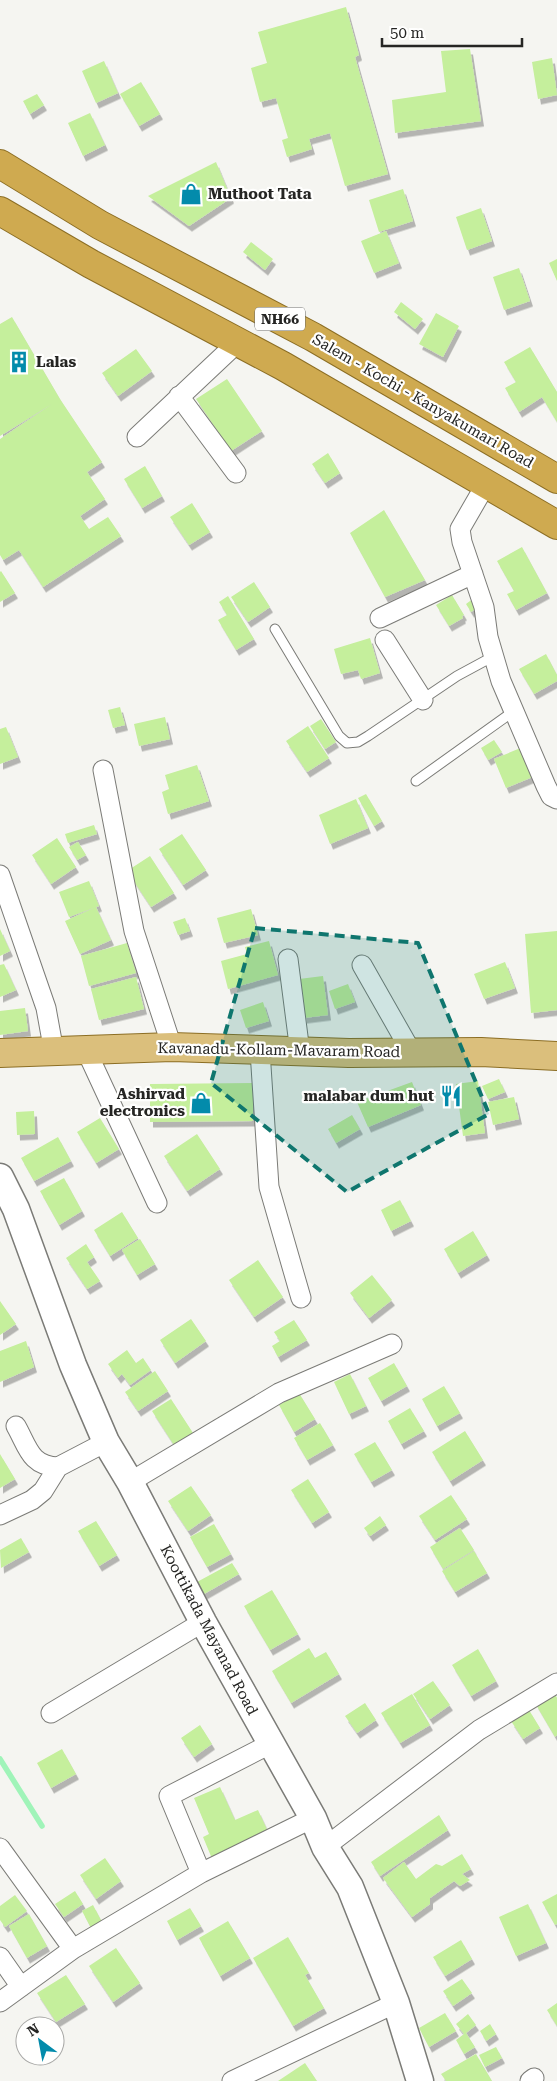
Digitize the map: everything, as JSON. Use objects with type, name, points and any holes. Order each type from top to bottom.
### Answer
[{"type":"highway","name":"Salem - Kochi - Kanyakumari Road","points":[[0,164],[100,225],[313,337],[557,478]]},
{"type":"highway","name":"NH66","points":[[0,211],[90,264],[283,366],[557,525]]},
{"type":"main road","name":"Kavanadu-Kollam-Mavaram Road","points":[[0,1054],[172,1047],[300,1052],[481,1052],[557,1056]]},
{"type":"main road","name":"Koottikada Mayanad Road","points":[[0,1177],[16,1209],[73,1365],[106,1442],[130,1482],[203,1622],[270,1744],[313,1818],[325,1847],[350,1887],[396,2003],[420,2081]]},
{"type":"street","points":[[137,437],[238,342]]},
{"type":"street","points":[[179,396],[236,473]]},
{"type":"street","points":[[486,484],[460,529],[462,542],[484,606],[488,637],[501,681],[546,786],[551,796],[557,799]]},
{"type":"street","points":[[380,618],[473,574]]},
{"type":"street","points":[[385,640],[423,700]]},
{"type":"street","points":[[103,770],[134,931],[172,1047]]},
{"type":"street","points":[[0,875],[5,904],[46,1008],[54,1052]]},
{"type":"street","points":[[288,960],[300,1052]]},
{"type":"street","points":[[362,965],[412,1053]]},
{"type":"street","points":[[86,1050],[157,1203]]},
{"type":"street","points":[[260,1051],[269,1187],[301,1298]]},
{"type":"street","points":[[130,1482],[279,1393],[392,1344]]},
{"type":"street","points":[[16,1426],[34,1459],[45,1466],[58,1466],[106,1442]]},
{"type":"street","points":[[0,1515],[32,1500],[43,1491],[58,1466]]},
{"type":"street","points":[[51,1713],[203,1622]]},
{"type":"street","points":[[325,1847],[479,1730],[557,1683]]},
{"type":"street","points":[[201,1873],[168,1796],[270,1744]]},
{"type":"street","points":[[0,2002],[73,1949],[201,1873],[313,1818]]},
{"type":"street","points":[[0,1848],[73,1949]]},
{"type":"street","points":[[0,1956],[21,1987]]},
{"type":"street","points":[[232,2081],[396,2003]]},
{"type":"lane","points":[[275,629],[339,736],[347,743],[358,742],[457,676],[494,656]]},
{"type":"lane","points":[[416,781],[514,712]]},
{"type":"highlighted area","points":[[255,928],[418,943],[489,1114],[347,1192],[211,1083]]},
{"type":"building","points":[[346,7],[359,55],[355,57],[388,174],[345,186],[330,133],[309,139],[312,149],[287,157],[282,140],[288,138],[276,98],[260,102],[251,68],[267,63],[258,32]]},
{"type":"building","points":[[470,49],[481,121],[395,133],[392,100],[446,92],[441,51]]},
{"type":"building","points":[[552,58],[557,95],[538,99],[532,62]]},
{"type":"building","points":[[104,61],[118,93],[96,103],[82,71]]},
{"type":"building","points":[[141,82],[160,114],[139,126],[120,94]]},
{"type":"building","points":[[37,94],[44,105],[30,114],[23,101]]},
{"type":"building","points":[[90,113],[105,145],[83,156],[68,123]]},
{"type":"building","name":"Muthoot Tata","points":[[216,162],[231,198],[189,226],[148,196]]},
{"type":"building","points":[[403,189],[413,221],[379,232],[369,200]]},
{"type":"building","points":[[481,208],[492,241],[467,250],[456,217]]},
{"type":"building","points":[[386,231],[399,263],[374,273],[361,241]]},
{"type":"building","points":[[251,242],[273,259],[265,270],[243,252]]},
{"type":"building","points":[[557,259],[557,281],[549,263]]},
{"type":"building","points":[[519,268],[530,301],[504,310],[493,277]]},
{"type":"building","points":[[401,302],[423,319],[415,329],[394,312]]},
{"type":"building","points":[[436,313],[459,326],[443,357],[419,344]]},
{"type":"building","points":[[12,317],[60,399],[102,462],[87,472],[105,499],[80,516],[89,529],[108,517],[121,536],[43,587],[19,550],[3,560],[0,555],[0,439],[52,404],[0,436],[0,324]]},
{"type":"building","points":[[530,347],[557,392],[557,422],[542,397],[519,412],[505,388],[516,382],[504,362]]},
{"type":"building","points":[[136,349],[152,371],[118,396],[102,373]]},
{"type":"building","points":[[227,379],[262,431],[231,451],[196,399]]},
{"type":"building","points":[[328,453],[340,473],[325,483],[312,464]]},
{"type":"building","points":[[145,466],[162,496],[142,508],[124,479]]},
{"type":"building","points":[[192,503],[210,532],[189,545],[170,517]]},
{"type":"building","points":[[384,510],[425,580],[385,597],[350,533]]},
{"type":"building","points":[[522,547],[547,593],[516,610],[507,594],[514,591],[497,561]]},
{"type":"building","points":[[0,572],[15,593],[0,602]]},
{"type":"building","points":[[254,582],[270,607],[248,622],[231,597]]},
{"type":"building","points":[[452,595],[464,615],[462,616],[463,618],[449,626],[436,605]]},
{"type":"building","points":[[228,596],[254,639],[236,650],[218,620],[227,615],[219,602]]},
{"type":"building","points":[[474,598],[480,606],[471,612],[466,604]]},
{"type":"building","points":[[370,638],[380,673],[361,679],[358,670],[341,674],[334,649]]},
{"type":"building","points":[[546,654],[557,675],[557,681],[534,694],[519,669]]},
{"type":"building","points":[[120,707],[125,725],[113,728],[108,710]]},
{"type":"building","points":[[165,717],[170,739],[139,746],[134,724]]},
{"type":"building","points":[[321,719],[336,742],[325,749],[310,726]]},
{"type":"building","points":[[308,726],[329,758],[307,772],[286,741]]},
{"type":"building","points":[[6,727],[18,757],[0,764],[0,729]]},
{"type":"building","points":[[494,740],[502,752],[488,760],[481,748]]},
{"type":"building","points":[[523,747],[535,776],[506,788],[494,759]]},
{"type":"building","points":[[197,765],[209,801],[168,814],[162,792],[169,789],[165,775]]},
{"type":"building","points":[[366,794],[382,821],[374,826],[358,798]]},
{"type":"building","points":[[356,799],[368,828],[330,844],[319,815]]},
{"type":"building","points":[[94,825],[97,834],[68,843],[65,834]]},
{"type":"building","points":[[182,834],[206,870],[183,885],[159,849]]},
{"type":"building","points":[[57,838],[76,867],[51,884],[32,855]]},
{"type":"building","points":[[78,842],[86,855],[77,860],[69,847]]},
{"type":"building","points":[[150,856],[174,893],[151,907],[127,871]]},
{"type":"building","points":[[89,881],[99,906],[69,917],[59,892]]},
{"type":"building","points":[[96,907],[111,940],[80,954],[65,921]]},
{"type":"building","points":[[251,909],[258,935],[224,943],[217,918]]},
{"type":"building","points":[[185,918],[190,931],[178,935],[173,922]]},
{"type":"building","points":[[0,929],[10,951],[0,956]]},
{"type":"building","points":[[557,931],[557,1010],[531,1013],[525,934]]},
{"type":"building","points":[[269,941],[278,975],[228,989],[221,961],[247,954],[245,947]]},
{"type":"building","points":[[127,943],[136,973],[89,986],[81,956]]},
{"type":"building","points":[[505,962],[515,988],[484,999],[474,974]]},
{"type":"building","points":[[4,964],[16,990],[0,997],[0,965]]},
{"type":"building","points":[[323,976],[328,1015],[304,1018],[299,979]]},
{"type":"building","points":[[136,977],[144,1009],[99,1020],[91,989]]},
{"type":"building","points":[[348,984],[355,1002],[335,1009],[329,991]]},
{"type":"building","points":[[263,1002],[269,1021],[246,1028],[240,1010]]},
{"type":"building","points":[[25,1008],[28,1031],[0,1035],[0,1011]]},
{"type":"building","points":[[499,1079],[505,1092],[488,1099],[482,1086]]},
{"type":"building","points":[[478,1081],[485,1133],[463,1136],[456,1084]]},
{"type":"building","points":[[412,1082],[421,1105],[368,1127],[357,1102]]},
{"type":"building","name":"Ashirvad electronics","points":[[253,1083],[253,1121],[150,1122],[150,1084]]},
{"type":"building","points":[[514,1097],[519,1119],[493,1125],[488,1102]]},
{"type":"building","points":[[34,1111],[35,1134],[17,1135],[16,1112]]},
{"type":"building","points":[[352,1115],[360,1129],[336,1143],[328,1129]]},
{"type":"building","points":[[100,1118],[119,1149],[96,1163],[77,1132]]},
{"type":"building","points":[[197,1134],[220,1169],[187,1191],[164,1156]]},
{"type":"building","points":[[58,1137],[71,1161],[34,1181],[21,1158]]},
{"type":"building","points":[[64,1178],[82,1211],[59,1225],[40,1191]]},
{"type":"building","points":[[400,1200],[411,1221],[391,1231],[381,1210]]},
{"type":"building","points":[[122,1212],[138,1238],[110,1256],[94,1230]]},
{"type":"building","points":[[473,1231],[487,1255],[458,1273],[444,1249]]},
{"type":"building","points":[[140,1239],[155,1264],[137,1275],[122,1250]]},
{"type":"building","points":[[86,1244],[94,1257],[87,1262],[100,1281],[87,1289],[66,1258]]},
{"type":"building","points":[[258,1260],[283,1297],[254,1317],[229,1280]]},
{"type":"building","points":[[372,1275],[392,1300],[369,1318],[350,1293]]},
{"type":"building","points":[[0,1301],[16,1324],[0,1335]]},
{"type":"building","points":[[191,1319],[206,1341],[175,1363],[160,1340]]},
{"type":"building","points":[[294,1320],[307,1340],[278,1357],[272,1346],[280,1341],[274,1332]]},
{"type":"building","points":[[26,1341],[34,1367],[0,1382],[0,1351]]},
{"type":"building","points":[[127,1350],[136,1363],[143,1358],[151,1370],[130,1385],[122,1374],[118,1378],[108,1364]]},
{"type":"building","points":[[394,1363],[407,1386],[381,1401],[368,1378]]},
{"type":"building","points":[[155,1371],[168,1391],[138,1411],[125,1392]]},
{"type":"building","points":[[350,1374],[366,1406],[349,1414],[334,1382]]},
{"type":"building","points":[[444,1386],[460,1413],[437,1426],[422,1399]]},
{"type":"building","points":[[299,1393],[315,1419],[294,1432],[279,1405]]},
{"type":"building","points":[[171,1399],[193,1433],[174,1445],[152,1411]]},
{"type":"building","points":[[410,1408],[424,1431],[401,1444],[388,1421]]},
{"type":"building","points":[[320,1423],[333,1445],[307,1460],[294,1438]]},
{"type":"building","points":[[465,1431],[483,1460],[450,1481],[432,1452]]},
{"type":"building","points":[[375,1442],[392,1470],[371,1482],[354,1454]]},
{"type":"building","points":[[0,1454],[15,1479],[0,1488]]},
{"type":"building","points":[[308,1479],[329,1512],[312,1523],[291,1490]]},
{"type":"building","points":[[191,1486],[211,1515],[188,1531],[168,1501]]},
{"type":"building","points":[[451,1495],[467,1519],[435,1540],[419,1516]]},
{"type":"building","points":[[380,1516],[386,1525],[370,1536],[364,1528]]},
{"type":"building","points":[[96,1521],[117,1555],[99,1566],[78,1531]]},
{"type":"building","points":[[214,1524],[231,1554],[207,1567],[190,1537]]},
{"type":"building","points":[[460,1528],[474,1550],[443,1569],[430,1547]]},
{"type":"building","points":[[21,1538],[29,1552],[1,1568],[0,1550]]},
{"type":"building","points":[[474,1551],[487,1573],[455,1592],[442,1571]]},
{"type":"building","points":[[232,1563],[239,1574],[204,1594],[197,1582]]},
{"type":"building","points":[[272,1590],[298,1634],[270,1650],[244,1606]]},
{"type":"building","points":[[309,1648],[315,1658],[326,1652],[339,1674],[291,1703],[272,1671]]},
{"type":"building","points":[[478,1649],[496,1681],[471,1696],[452,1665]]},
{"type":"building","points":[[433,1681],[450,1705],[430,1719],[413,1694]]},
{"type":"building","points":[[554,1692],[557,1698],[557,1735],[555,1737],[535,1703]]},
{"type":"building","points":[[412,1694],[430,1725],[400,1743],[381,1713]]},
{"type":"building","points":[[365,1703],[376,1720],[357,1733],[345,1716]]},
{"type":"building","points":[[529,1710],[540,1728],[523,1739],[511,1721]]},
{"type":"building","points":[[200,1725],[212,1744],[194,1757],[181,1738]]},
{"type":"building","points":[[62,1749],[76,1774],[51,1788],[37,1763]]},
{"type":"building","points":[[220,1787],[235,1820],[258,1810],[270,1836],[213,1861],[203,1837],[209,1834],[194,1798]]},
{"type":"building","points":[[439,1815],[448,1830],[380,1876],[371,1862]]},
{"type":"building","points":[[462,1854],[471,1869],[462,1874],[470,1880],[460,1886],[454,1881],[430,1898],[430,1904],[412,1917],[383,1878],[404,1862],[416,1879],[436,1864],[442,1866]]},
{"type":"building","points":[[105,1858],[121,1881],[96,1899],[80,1875]]},
{"type":"building","points":[[75,1891],[83,1904],[64,1917],[55,1904]]},
{"type":"building","points":[[557,1894],[557,1924],[555,1925],[542,1902]]},
{"type":"building","points":[[15,1895],[27,1911],[5,1927],[0,1920],[0,1906]]},
{"type":"building","points":[[528,1904],[546,1943],[516,1956],[499,1917]]},
{"type":"building","points":[[93,1905],[103,1924],[92,1930],[82,1911]]},
{"type":"building","points":[[190,1908],[201,1926],[177,1940],[167,1921]]},
{"type":"building","points":[[29,1914],[47,1946],[27,1958],[9,1926]]},
{"type":"building","points":[[228,1921],[250,1958],[220,1976],[199,1938]]},
{"type":"building","points":[[288,1937],[309,1973],[305,1975],[324,2008],[293,2026],[253,1958]]},
{"type":"building","points":[[461,1940],[472,1959],[445,1976],[433,1957]]},
{"type":"building","points":[[116,1948],[140,1983],[113,2002],[89,1966]]},
{"type":"building","points":[[66,1975],[85,2004],[65,2016],[52,2016],[37,1993]]},
{"type":"building","points":[[462,1979],[472,1993],[453,2006],[443,1991]]},
{"type":"building","points":[[557,2003],[557,2026],[547,2010]]},
{"type":"building","points":[[445,2013],[456,2031],[429,2047],[419,2028]]},
{"type":"building","points":[[468,2014],[476,2025],[466,2033],[475,2047],[464,2054],[456,2040],[464,2034],[456,2024]]},
{"type":"building","points":[[490,2024],[496,2034],[486,2041],[480,2031]]},
{"type":"building","points":[[496,2047],[502,2058],[485,2067],[479,2055]]},
{"type":"building","points":[[476,2054],[492,2081],[446,2081],[441,2074]]},
{"type":"building","points":[[305,2063],[317,2081],[278,2081]]},
{"type":"waterway","points":[[0,1759],[42,1826]]},
{"type":"place","name":"Muthoot Tata","points":[[191,194]]},
{"type":"place","name":"Lalas","points":[[19,362]]},
{"type":"place","name":"malabar dum hut","points":[[451,1096]]},
{"type":"place","name":"Ashirvad electronics","points":[[201,1103]]}]
